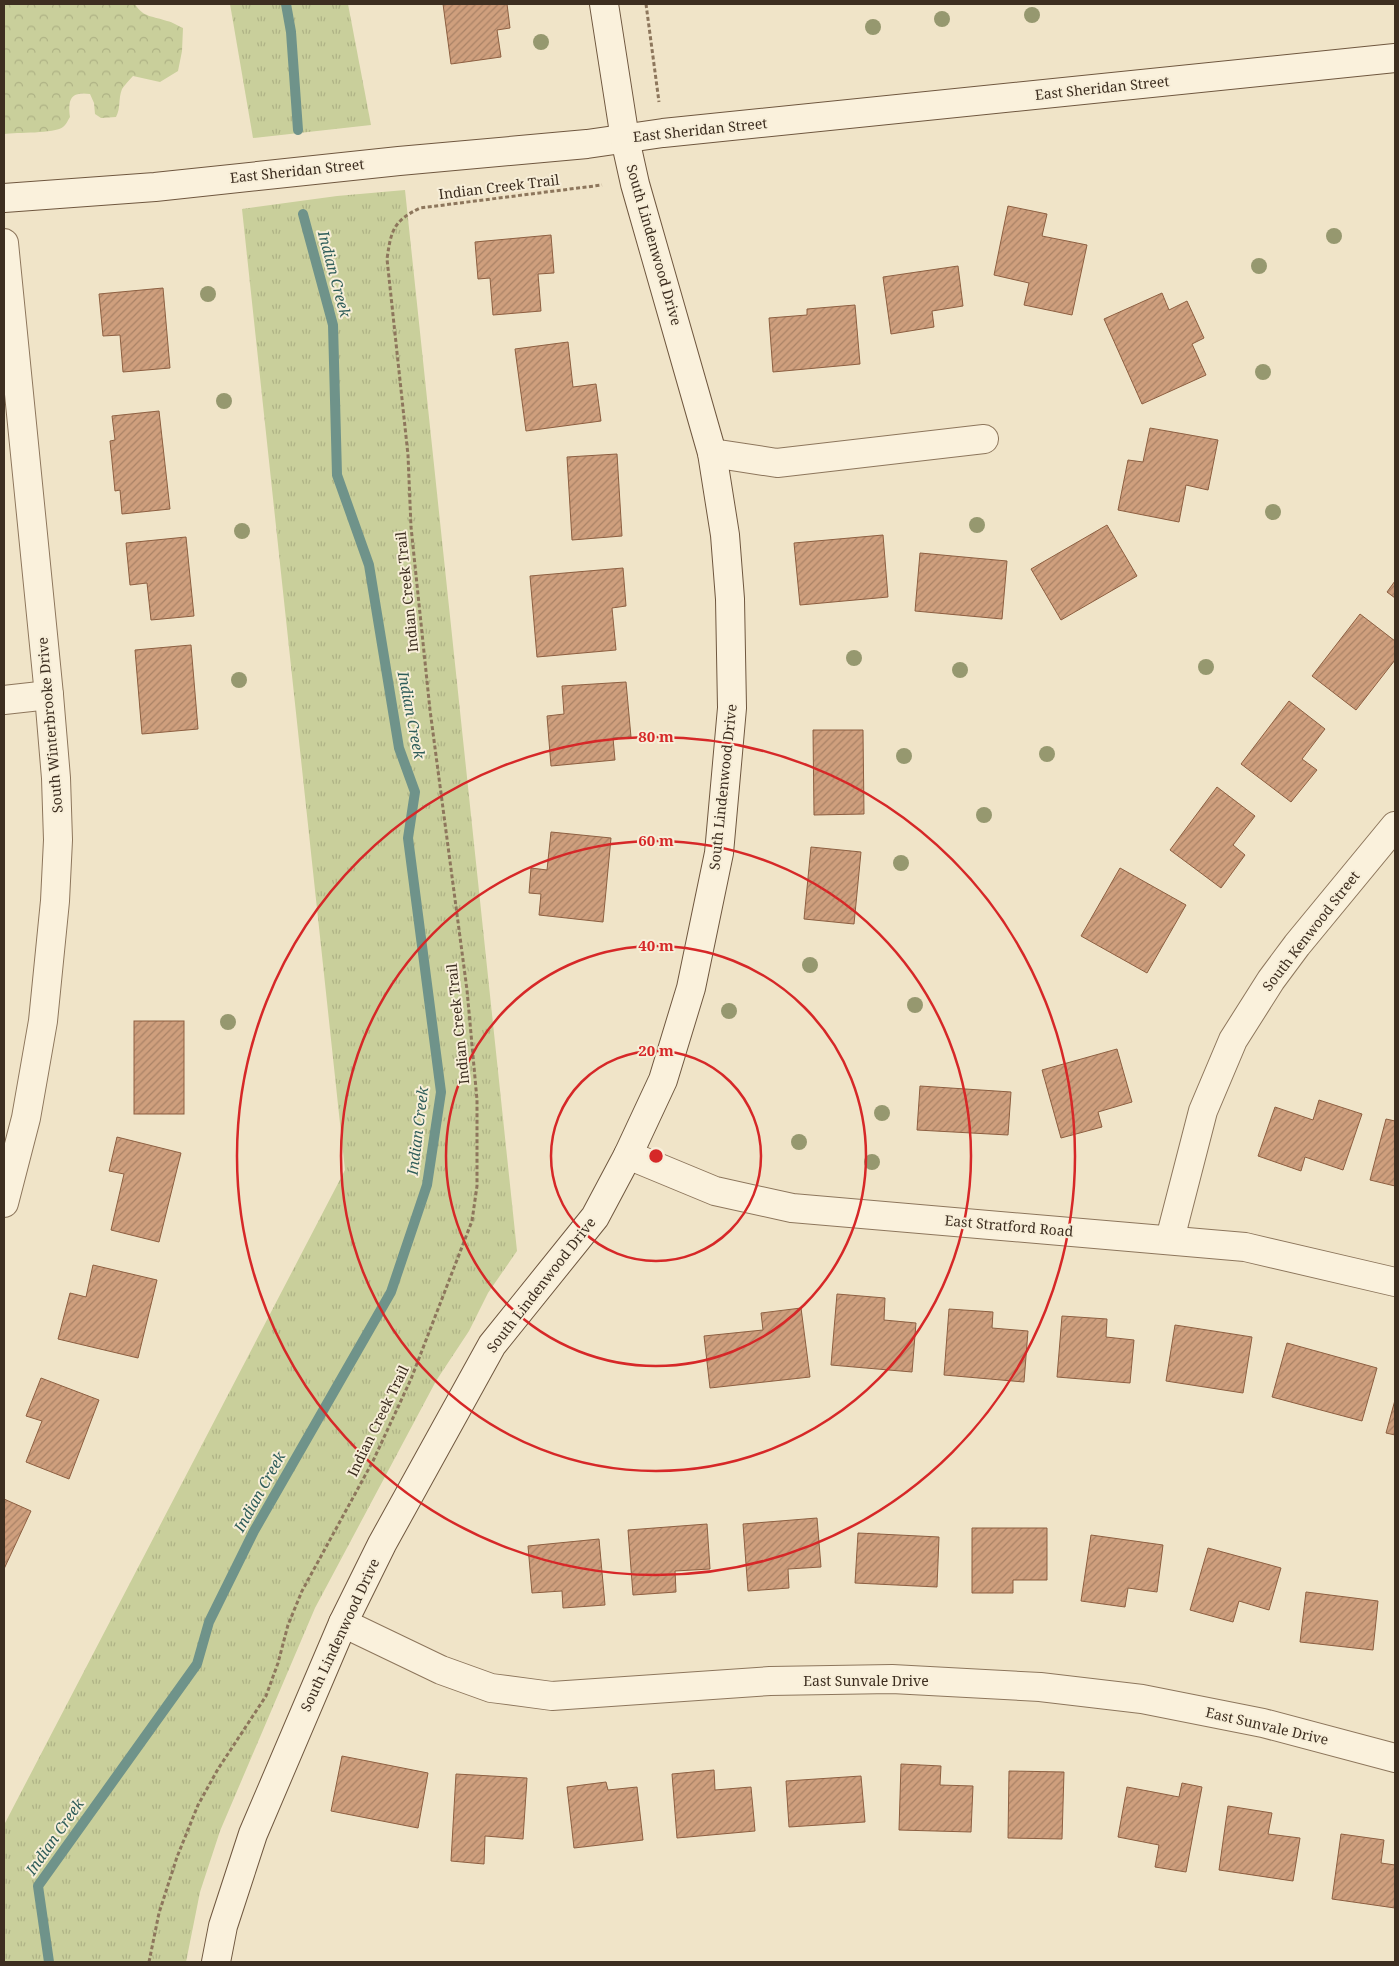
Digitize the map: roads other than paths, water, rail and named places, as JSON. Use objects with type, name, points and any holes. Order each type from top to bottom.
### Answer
[{"type":"street","name":"South Lindenwood Drive","points":[[216,1962],[223,1926],[253,1834],[343,1624],[382,1544],[492,1344],[595,1217],[628,1155],[663,1080],[691,988],[719,853],[732,698],[730,599],[725,535],[712,453],[635,184],[625,139],[604,4]]},
{"type":"street","name":"East Sheridan Street","points":[[4,198],[155,187],[1395,58]]},
{"type":"street","name":"South Winterbrooke Drive","points":[[4,243],[49,695],[58,822],[55,901],[43,1021],[26,1118],[5,1196]]},
{"type":"street","points":[[712,453],[778,463],[984,439]]},
{"type":"street","points":[[4,700],[49,695]]},
{"type":"street","name":"South Kenwood Street","points":[[1170,1239],[1203,1111],[1233,1040],[1276,973],[1395,826]]},
{"type":"street","name":"East Stratford Road","points":[[628,1155],[715,1191],[792,1208],[1170,1239],[1244,1247],[1395,1282]]},
{"type":"street","name":"East Sunvale Drive","points":[[343,1624],[441,1670],[482,1685],[491,1688],[552,1696],[770,1681],[892,1679],[1040,1687],[1142,1699],[1254,1721],[1395,1758]]},
{"type":"waterway","name":"Indian Creek","points":[[286,4],[291,32],[298,130]]},
{"type":"waterway","name":"Indian Creek","points":[[49,1962],[38,1886],[197,1664],[209,1622],[254,1531],[391,1292],[427,1185],[441,1092],[408,838],[415,792],[399,748],[369,565],[337,475],[333,325],[303,214]]}]
